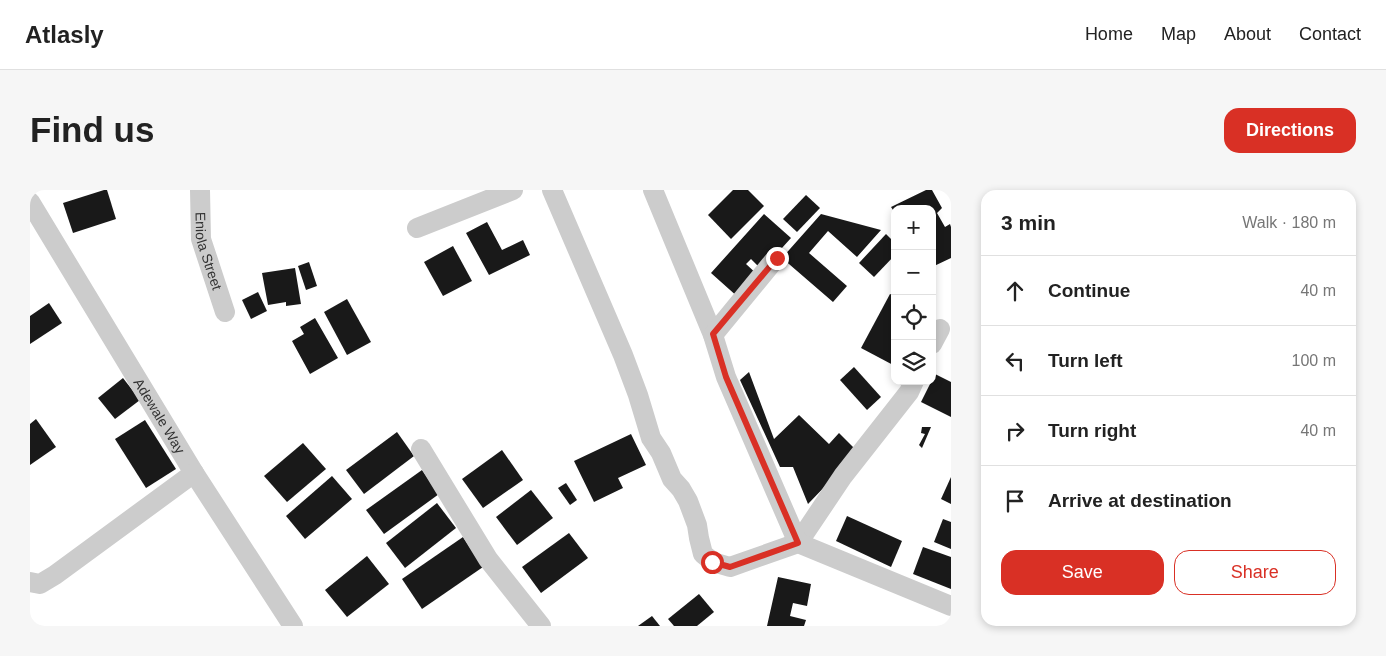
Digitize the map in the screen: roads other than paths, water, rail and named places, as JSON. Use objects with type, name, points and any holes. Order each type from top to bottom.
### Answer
[{"type":"street","name":"Eniola Street","points":[[200,190],[201,239],[225,312]]},
{"type":"street","points":[[417,228],[513,190]]},
{"type":"street","points":[[552,190],[623,355],[651,438],[661,453],[672,479],[688,501],[697,524],[703,554],[712,562],[730,567],[798,543],[843,476],[909,392],[912,385]]},
{"type":"street","points":[[653,190],[713,334],[726,377],[798,543],[951,606]]},
{"type":"street","name":"Adewale Way","points":[[30,202],[194,473],[293,626]]},
{"type":"street","points":[[713,334],[777,258]]},
{"type":"street","points":[[421,449],[488,559],[541,626]]},
{"type":"street","points":[[33,586],[55,576],[194,473]]}]
